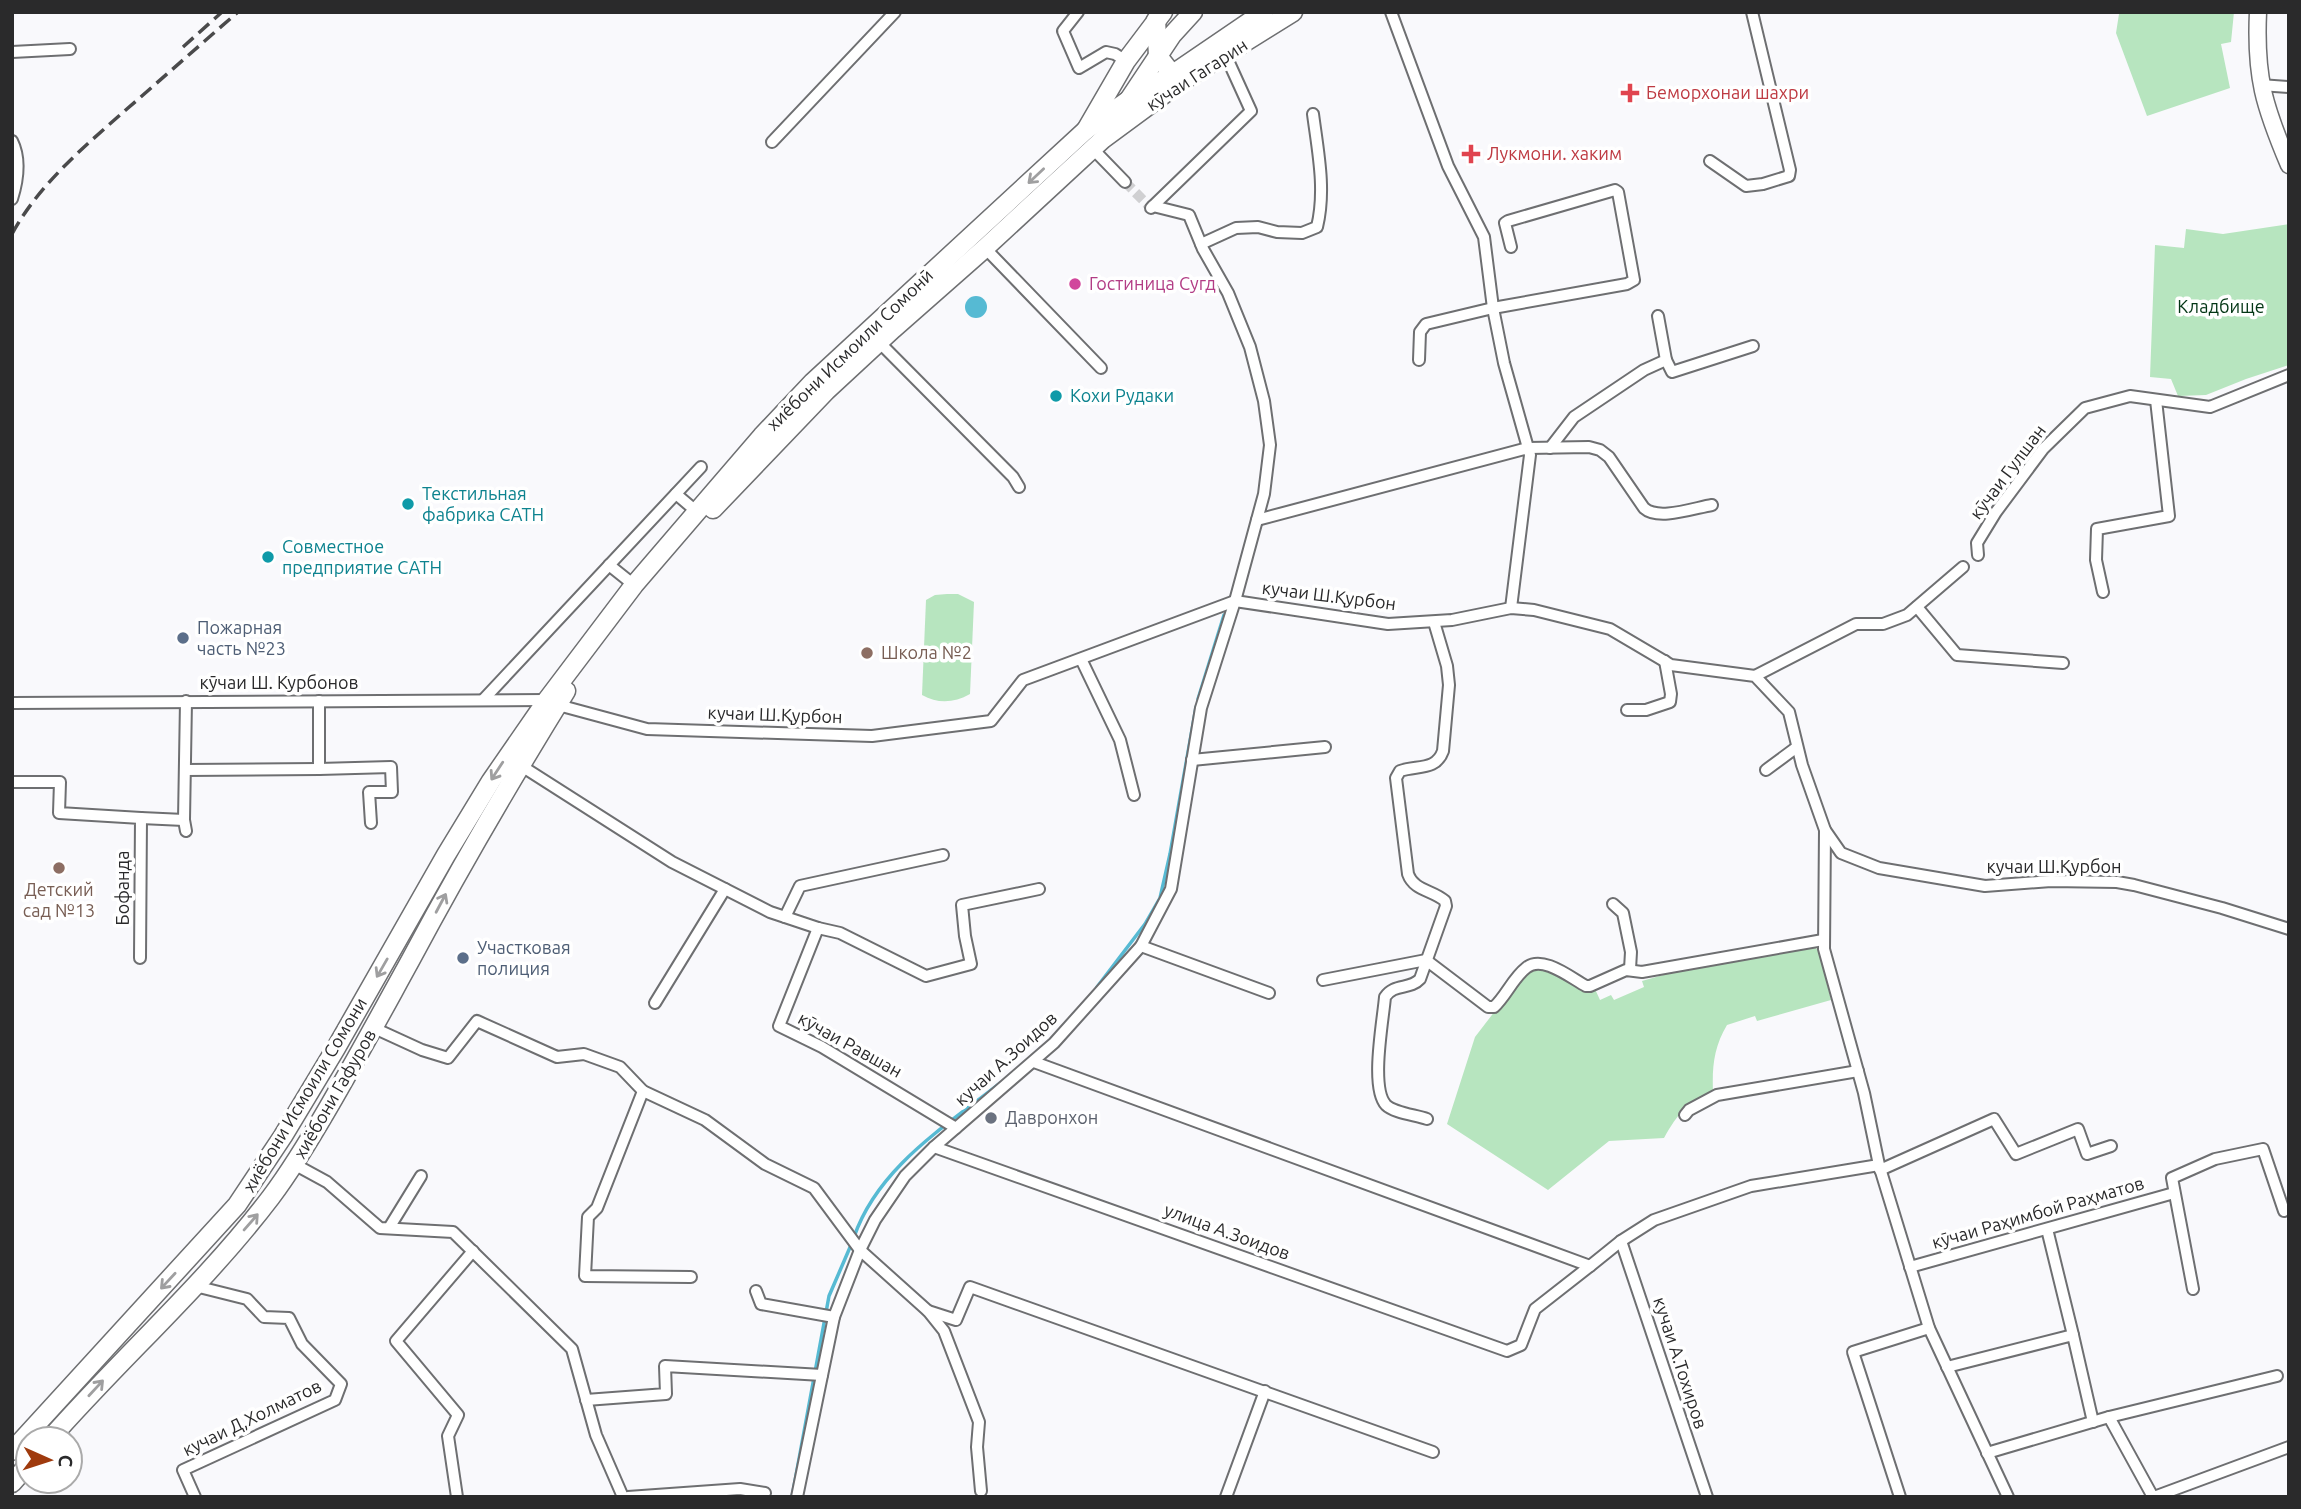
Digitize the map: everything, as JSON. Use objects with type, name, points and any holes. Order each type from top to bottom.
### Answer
[{"type":"main road","points":[[1162,50],[1192,12]]},
{"type":"main road","name":"кӯчаи Гагарин","points":[[1098,144],[1180,74],[1264,12]]},
{"type":"main road","name":"кӯчаи Гагарин","points":[[1086,130],[1130,99],[1180,74],[1226,56],[1293,12]]},
{"type":"main road","points":[[2258,12],[2256,49],[2260,85],[2269,117],[2289,165]]},
{"type":"main road","name":"хиёбони Исмоили Сомонӣ","points":[[552,702],[634,585],[762,436],[813,382],[1086,130],[1156,15]]},
{"type":"main road","points":[[1156,15],[1162,50],[1180,74]]},
{"type":"main road","name":"хиёбони Исмоили Сомонӣ","points":[[552,702],[706,516],[826,391],[1098,144],[1162,50]]},
{"type":"main road","name":"хиёбони Гафуров","points":[[62,1425],[195,1286],[270,1198],[294,1164],[374,1028],[520,765],[552,702]]},
{"type":"main road","name":"хиёбони Исмоили Сомони","points":[[12,1451],[237,1205],[283,1136],[336,1048],[451,846],[499,769],[552,702]]},
{"type":"main road","points":[[336,1048],[356,1060]]},
{"type":"main road","points":[[59,1398],[74,1412]]},
{"type":"street","points":[[772,142],[895,12]]},
{"type":"street","points":[[1078,12],[1063,31],[1079,68],[1106,52],[1126,61]]},
{"type":"street","points":[[1391,12],[1448,166],[1484,236],[1493,308],[1504,363],[1530,455],[1511,608]]},
{"type":"street","points":[[1710,161],[1746,186],[1789,176],[1790,170],[1752,12]]},
{"type":"street","points":[[12,52],[70,49]]},
{"type":"street","name":"кучаи А.Зоидов","points":[[797,1497],[818,1374],[855,1244],[905,1177],[951,1125],[1034,1062],[1141,946],[1171,889],[1201,708],[1235,601],[1264,494],[1270,445],[1264,401],[1250,347],[1228,293],[1201,244],[1189,215],[1152,207],[1251,111],[1226,56]]},
{"type":"street","points":[[2260,85],[2289,87]]},
{"type":"street","points":[[1201,244],[1236,228],[1258,227],[1278,232],[1301,233],[1317,227],[1321,210],[1321,178],[1313,114]]},
{"type":"street","points":[[12,141],[16,148],[18,171],[12,199]]},
{"type":"street","points":[[1098,144],[1125,182]]},
{"type":"street","points":[[1419,360],[1420,332],[1426,324],[1493,308],[1627,284],[1634,280],[1618,192],[1615,190],[1508,221],[1505,223],[1511,247]]},
{"type":"street","points":[[985,248],[1101,368]]},
{"type":"street","points":[[1658,316],[1666,360],[1672,372],[1754,346]]},
{"type":"street","points":[[879,342],[1013,477],[1019,487]]},
{"type":"street","points":[[1550,448],[1574,417],[1644,370],[1666,360]]},
{"type":"street","name":"кӯчаи Гулшан","points":[[1978,555],[1978,543],[1996,512],[2043,449],[2085,408],[2130,396],[2210,407],[2289,375]]},
{"type":"street","points":[[2103,593],[2096,560],[2097,529],[2169,516],[2156,400]]},
{"type":"street","points":[[1257,520],[1528,448],[1589,447],[1600,450],[1609,457],[1650,514],[1660,515],[1712,505]]},
{"type":"street","points":[[483,700],[701,467]]},
{"type":"street","points":[[676,494],[696,511]]},
{"type":"street","points":[[609,565],[634,585]]},
{"type":"street","points":[[1755,676],[1856,624],[1883,624],[1907,615],[1963,567]]},
{"type":"street","name":"кучаи Ш.Қурбон","points":[[552,702],[647,729],[872,736],[990,721],[1023,680],[1235,601],[1388,624],[1434,622],[1511,608],[1534,610],[1610,629],[1671,665],[1755,676],[1789,712],[1797,747],[1825,830],[1841,853],[1879,868],[1986,886],[2051,881],[2117,882],[2222,908],[2289,929]]},
{"type":"street","points":[[1917,607],[1957,655],[2063,663]]},
{"type":"street","points":[[1427,1119],[1388,1107],[1379,1094],[1379,1070],[1385,997],[1389,991],[1416,983],[1420,979],[1446,906],[1445,901],[1411,882],[1396,778],[1400,771],[1435,765],[1443,751],[1449,685],[1447,666],[1434,622]]},
{"type":"street","points":[[1081,659],[1120,740],[1134,795]]},
{"type":"street","points":[[1627,710],[1646,710],[1670,702],[1665,662]]},
{"type":"street","points":[[12,782],[60,782],[59,813],[141,818],[185,826],[186,701]]},
{"type":"street","points":[[319,701],[319,769]]},
{"type":"street","name":"кӯчаи Ш. Курбонов","points":[[12,702],[552,702]]},
{"type":"street","points":[[1192,760],[1325,747]]},
{"type":"street","points":[[1766,769],[1797,747]]},
{"type":"street","points":[[520,765],[672,862],[785,917],[840,933],[926,976],[971,964],[962,905],[1039,888]]},
{"type":"street","points":[[185,770],[391,768],[392,792],[369,792],[370,823]]},
{"type":"street","name":"Бофанда","points":[[140,958],[141,818]]},
{"type":"street","points":[[1825,830],[1824,940],[1880,1167],[1929,1328],[2008,1497]]},
{"type":"street","points":[[785,917],[800,886],[943,855]]},
{"type":"street","points":[[655,1003],[725,889]]},
{"type":"street","points":[[1613,904],[1623,913],[1631,952],[1630,969]]},
{"type":"street","name":"кӯчаи Равшан","points":[[818,928],[779,1026],[822,1047],[951,1125]]},
{"type":"street","points":[[1323,979],[1426,960],[1488,1007],[1494,1007],[1526,967],[1534,963],[1543,963],[1590,986],[1630,969],[1642,972],[1824,940]]},
{"type":"street","points":[[1141,946],[1269,993]]},
{"type":"street","points":[[374,1028],[448,1058],[477,1021],[557,1057],[584,1054],[620,1067],[643,1091],[705,1120],[765,1164],[814,1188],[855,1244],[928,1311],[944,1331],[979,1422],[976,1447],[981,1491]]},
{"type":"street","points":[[1034,1062],[1590,1266],[1621,1241],[1654,1220],[1751,1186],[1880,1167],[1994,1119],[2016,1154],[2078,1129],[2087,1154],[2111,1146]]},
{"type":"street","points":[[1685,1115],[1689,1110],[1717,1095],[1858,1071]]},
{"type":"street","points":[[643,1091],[597,1208],[588,1217],[585,1276],[691,1278]]},
{"type":"street","name":"улица А.Зоидов","points":[[934,1147],[1507,1350],[1521,1345],[1535,1310],[1590,1266]]},
{"type":"street","points":[[2193,1289],[2172,1178],[2215,1159],[2263,1150],[2284,1211]]},
{"type":"street","points":[[294,1164],[327,1182],[385,1228],[453,1232],[572,1349],[596,1434],[626,1497],[740,1489],[765,1493]]},
{"type":"street","points":[[385,1228],[421,1177]]},
{"type":"street","name":"кӯчаи Раҳимбой Раҳматов","points":[[1910,1267],[2174,1193]]},
{"type":"street","points":[[2047,1229],[2094,1422]]},
{"type":"street","name":"кучаи А.Тохиров","points":[[1621,1241],[1707,1497]]},
{"type":"street","points":[[457,1497],[448,1436],[458,1415],[396,1341],[473,1251]]},
{"type":"street","name":"кучаи Д,Холматов","points":[[195,1286],[247,1299],[264,1317],[289,1318],[302,1345],[341,1384],[335,1400],[183,1470],[195,1497]]},
{"type":"street","points":[[928,1311],[956,1320],[970,1287],[1433,1452]]},
{"type":"street","points":[[756,1291],[761,1304],[834,1318]]},
{"type":"street","points":[[1900,1497],[1853,1352],[1929,1328]]},
{"type":"street","points":[[1947,1367],[2073,1335]]},
{"type":"street","points":[[586,1400],[666,1394],[666,1366],[818,1374]]},
{"type":"street","points":[[1987,1453],[2109,1417],[2277,1376]]},
{"type":"street","points":[[1226,1497],[1265,1391]]},
{"type":"street","points":[[2109,1417],[2154,1497],[2289,1447]]},
{"type":"green space","points":[[2234,12],[2231,42],[2221,44],[2230,88],[2147,116],[2116,33],[2119,14]]},
{"type":"green space","name":"Кладбище","points":[[2289,224],[2289,365],[2206,395],[2178,396],[2171,379],[2150,377],[2155,245],[2184,248],[2186,229],[2223,234]]},
{"type":"green space","points":[[958,594],[974,602],[970,694],[946,701],[934,700],[922,695],[926,600],[935,595]]},
{"type":"green space","points":[[1810,943],[1819,951],[1831,1000],[1757,1021],[1755,1016],[1727,1025],[1715,1057],[1713,1092],[1696,1100],[1684,1110],[1664,1138],[1609,1141],[1548,1190],[1447,1124],[1475,1037],[1528,968],[1540,964],[1595,989],[1600,1000],[1611,995],[1614,1000],[1644,987],[1642,981]]},
{"type":"water","points":[[976,296],[984,299],[987,307],[984,315],[976,318],[968,315],[965,307],[968,299]]},
{"type":"waterway","points":[[1198,699],[1224,615]]},
{"type":"waterway","points":[[1097,987],[1145,924],[1160,898],[1196,707]]},
{"type":"waterway","points":[[854,1237],[865,1212],[896,1169],[915,1150],[1000,1083]]},
{"type":"waterway","points":[[792,1497],[829,1296],[851,1245]]},
{"type":"tunnel","points":[[1125,182],[1151,208]]},
{"type":"railway","points":[[183,47],[222,12]]},
{"type":"railway","points":[[12,234],[36,198],[64,166],[238,12]]},
{"type":"place","name":"Беморхонаи шахри","points":[[1630,93]]},
{"type":"place","name":"Лукмони. хаким","points":[[1471,154]]},
{"type":"place","name":"Гостиница Сугд","points":[[1075,284]]},
{"type":"place","name":"Кохи Рудаки","points":[[1056,396]]},
{"type":"place","name":"Текстильная фабрика САТН","points":[[408,504]]},
{"type":"place","name":"Совместное предприятие CATH","points":[[268,557]]},
{"type":"place","name":"Пожарная часть №23","points":[[183,638]]},
{"type":"place","name":"Школа №2","points":[[867,653]]},
{"type":"place","name":"Детский сад №13","points":[[59,868]]},
{"type":"place","name":"Участковая полиция","points":[[463,958]]},
{"type":"place","name":"Давронхон","points":[[991,1118]]}]
